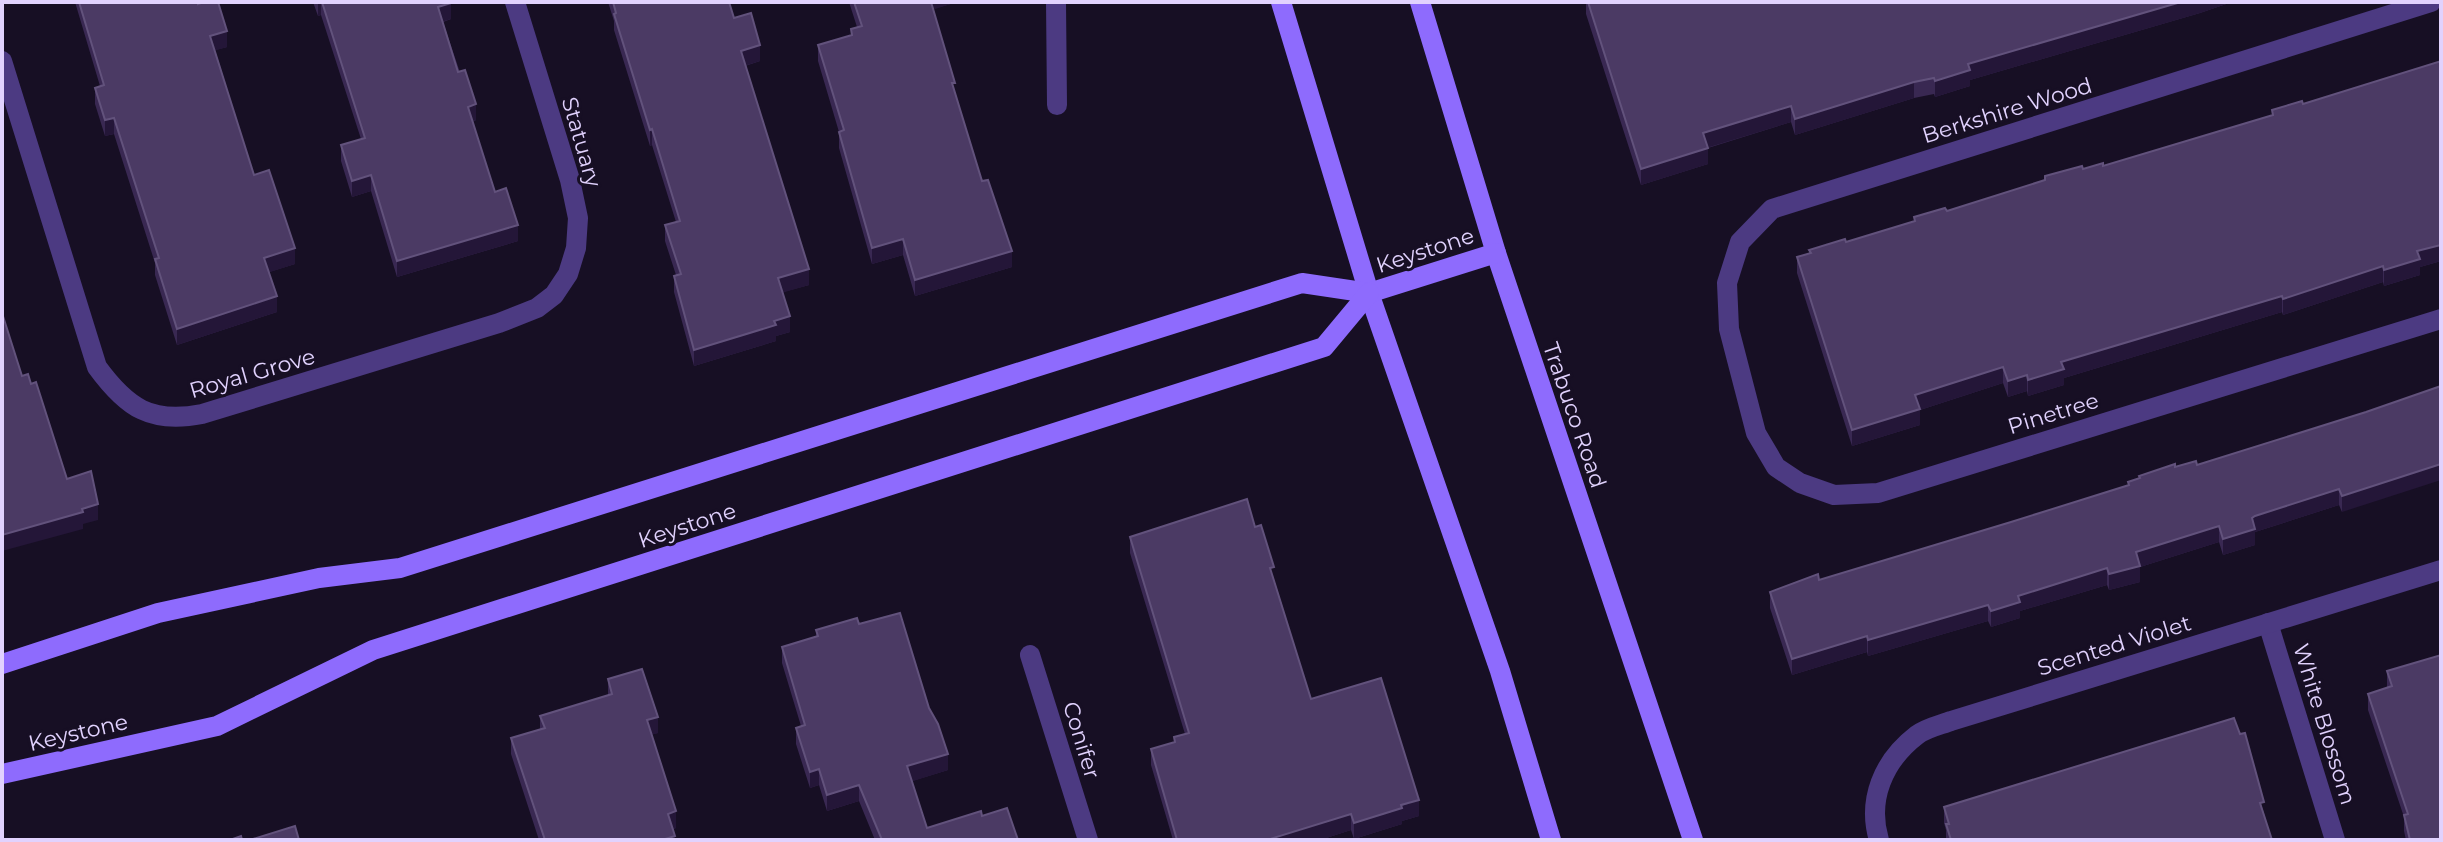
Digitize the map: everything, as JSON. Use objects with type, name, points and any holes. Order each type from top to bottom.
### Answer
[{"type":"street","name":"Statuary","points":[[515,2],[570,180],[578,218],[576,248],[568,274],[554,295]]},
{"type":"street","points":[[1056,2],[1057,105]]},
{"type":"street","points":[[1281,2],[1369,293],[1500,671],[1551,840]]},
{"type":"street","name":"Trabuco Road","points":[[1420,2],[1496,253],[1693,840]]},
{"type":"street","name":"Berkshire Wood","points":[[1740,377],[1729,329],[1727,283],[1740,242],[1772,209],[2431,2]]},
{"type":"street","name":"Royal Grove","points":[[2,61],[97,367],[113,389],[132,406],[159,417],[181,418],[202,414],[499,323],[537,308],[554,295]]},
{"type":"street","name":"Keystone","points":[[2,664],[158,613],[319,578],[400,568],[1302,283],[1369,293],[1496,253]]},
{"type":"street","name":"Keystone","points":[[2,774],[217,726],[373,650],[1324,347],[1369,293]]},
{"type":"street","name":"Pinetree","points":[[1740,377],[1756,433],[1776,467],[1800,483],[1834,495],[1878,493],[2441,319]]},
{"type":"street","name":"Scented Violet","points":[[1879,840],[1873,806],[1882,777],[1895,757],[1918,734],[1951,721],[2441,570]]},
{"type":"street","name":"White Blossom","points":[[2268,623],[2335,840]]},
{"type":"street","name":"Conifer","points":[[1030,655],[1088,840]]},
{"type":"building","points":[[79,2],[218,2],[227,31],[210,36],[254,175],[269,170],[295,248],[264,258],[277,296],[177,329],[155,259],[159,258],[114,118],[105,120],[95,88],[104,85]]},
{"type":"building","points":[[322,2],[451,3],[438,7],[458,72],[465,70],[476,104],[468,107],[495,192],[506,188],[518,225],[397,261],[371,175],[352,181],[341,145],[365,138]]},
{"type":"building","points":[[613,2],[729,2],[734,18],[751,13],[760,45],[741,51],[809,269],[778,278],[790,316],[774,321],[776,325],[694,350],[674,276],[681,274],[665,225],[680,221],[614,14]]},
{"type":"building","points":[[854,2],[931,2],[982,181],[988,180],[1012,251],[915,280],[903,239],[872,248],[839,132],[844,130],[818,45],[852,35],[851,29],[862,26]]},
{"type":"building","points":[[1588,2],[2181,2],[1968,64],[1970,70],[1935,81],[1934,78],[1914,82],[1795,119],[1791,106],[1703,133],[1708,148],[1641,169]]},
{"type":"building","points":[[2441,61],[2441,245],[2417,251],[2420,259],[2384,270],[2383,266],[2283,299],[2282,296],[2061,362],[2064,369],[2028,380],[2027,375],[2008,381],[2003,367],[1915,395],[1920,409],[1852,430],[1797,257],[1845,239],[1846,242],[1915,221],[1914,217],[1945,208],[1947,211],[2045,180],[2045,176],[2082,166],[2083,169],[2103,163],[2103,166],[2273,115],[2272,110],[2302,101],[2303,104]]},
{"type":"building","points":[[2,313],[22,376],[28,374],[31,384],[36,382],[67,479],[91,471],[98,504],[82,509],[83,512],[2,535]]},
{"type":"building","points":[[2441,386],[2441,464],[2342,496],[2339,489],[2255,516],[2252,518],[2255,529],[2223,539],[2219,526],[2136,552],[2140,566],[2109,574],[2107,568],[2018,596],[2020,602],[1991,611],[1988,605],[1792,659],[1770,592],[1818,574],[1819,580],[2129,485],[2128,482],[2139,476],[2175,464],[2175,467],[2196,461],[2197,465]]},
{"type":"building","points":[[1247,499],[1255,527],[1261,525],[1274,567],[1270,568],[1311,699],[1381,678],[1419,800],[1354,823],[1351,814],[1267,840],[1177,840],[1151,749],[1175,742],[1174,737],[1189,733],[1130,537]]},
{"type":"building","points":[[900,613],[929,708],[948,754],[907,766],[927,828],[981,811],[982,816],[1007,808],[1018,840],[882,840],[859,785],[827,795],[819,769],[810,772],[796,728],[805,725],[782,647],[818,636],[816,630],[857,618],[859,624]]},
{"type":"building","points":[[2441,655],[2441,840],[2410,840],[2404,815],[2408,814],[2368,694],[2392,686],[2387,671]]},
{"type":"building","points":[[642,669],[658,717],[647,720],[676,811],[668,814],[675,836],[662,840],[545,840],[511,738],[545,728],[540,716],[612,694],[608,679]]},
{"type":"building","points":[[2234,718],[2240,734],[2245,733],[2264,802],[2260,803],[2272,840],[1951,840],[1944,807]]},
{"type":"building","points":[[295,826],[299,840],[250,840]]}]
